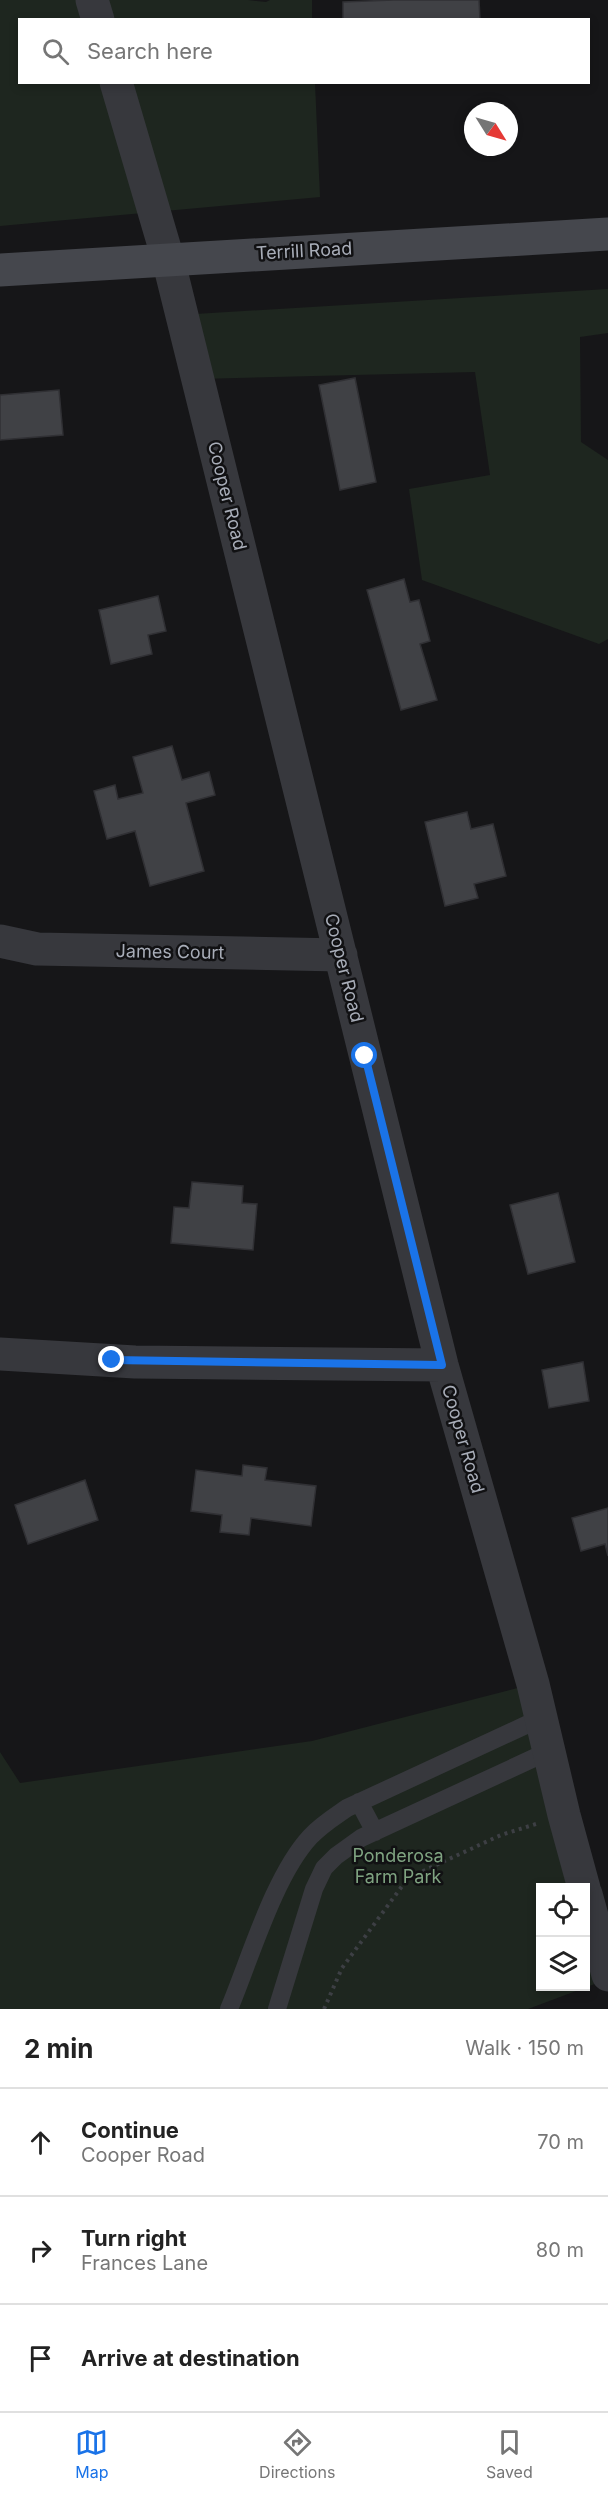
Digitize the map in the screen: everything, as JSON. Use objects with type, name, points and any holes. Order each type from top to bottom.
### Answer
[{"type":"street","points":[[92,0],[97,18]]},
{"type":"street","name":"Cooper Road","points":[[117,84],[168,259],[442,1365],[533,1684],[583,1883]]},
{"type":"street","name":"Terrill Road","points":[[0,270],[608,234]]},
{"type":"street","name":"James Court","points":[[0,941],[37,949],[341,955]]},
{"type":"street","points":[[0,1354],[135,1362],[442,1365]]},
{"type":"street","points":[[590,1912],[608,1975]]},
{"type":"lane","points":[[229,2009],[275,1896],[293,1860],[321,1826],[359,1802],[541,1718]]},
{"type":"lane","points":[[277,2009],[314,1889],[324,1868],[344,1850],[375,1832],[549,1751]]},
{"type":"lane","points":[[359,1802],[375,1832]]},
{"type":"path","points":[[324,2009],[342,1968],[408,1878],[501,1835],[564,1815]]},
{"type":"green space","points":[[0,0],[248,0],[266,2],[270,0],[312,0],[312,18],[18,18],[18,84],[315,84],[320,197],[0,226]]},
{"type":"green space","points":[[608,289],[608,333],[580,337],[581,442],[608,460],[608,639],[599,644],[422,580],[409,489],[490,475],[475,372],[199,379],[179,315]]},
{"type":"green space","name":"Ponderosa Farm Park","points":[[533,1684],[583,1883],[536,1883],[536,1991],[576,1991],[528,2009],[0,2009],[0,1752],[20,1783],[312,1741]]},
{"type":"green space","name":"Ponderosa Farm Park","points":[[590,1909],[608,1979],[590,1986]]},
{"type":"building","points":[[479,0],[480,18],[343,18],[343,2]]},
{"type":"building","points":[[355,378],[376,482],[340,490],[319,385]]},
{"type":"building","points":[[59,390],[63,435],[0,440],[0,395]]},
{"type":"building","points":[[404,579],[410,602],[419,600],[430,641],[420,644],[437,700],[401,710],[367,590]]},
{"type":"building","points":[[158,596],[166,631],[148,635],[152,654],[111,664],[99,610]]},
{"type":"building","points":[[172,746],[182,780],[209,772],[215,795],[186,803],[204,871],[150,886],[135,831],[107,839],[94,791],[115,785],[118,799],[143,793],[133,757]]},
{"type":"building","points":[[467,812],[471,829],[493,824],[506,876],[474,884],[478,898],[445,906],[425,822]]},
{"type":"building","points":[[192,1182],[243,1186],[242,1203],[257,1204],[253,1250],[171,1243],[174,1207],[189,1208]]},
{"type":"building","points":[[558,1193],[575,1262],[528,1274],[510,1205]]},
{"type":"building","points":[[583,1362],[589,1401],[549,1408],[542,1370]]},
{"type":"building","points":[[243,1465],[267,1468],[265,1480],[316,1486],[311,1526],[251,1518],[249,1535],[220,1532],[222,1515],[191,1511],[196,1470],[242,1476]]},
{"type":"building","points":[[85,1480],[98,1520],[28,1544],[15,1505]]},
{"type":"building","points":[[608,1508],[608,1556],[605,1544],[581,1551],[572,1518]]},
{"type":"route","points":[[112,1360],[442,1365],[365,1056]]}]
